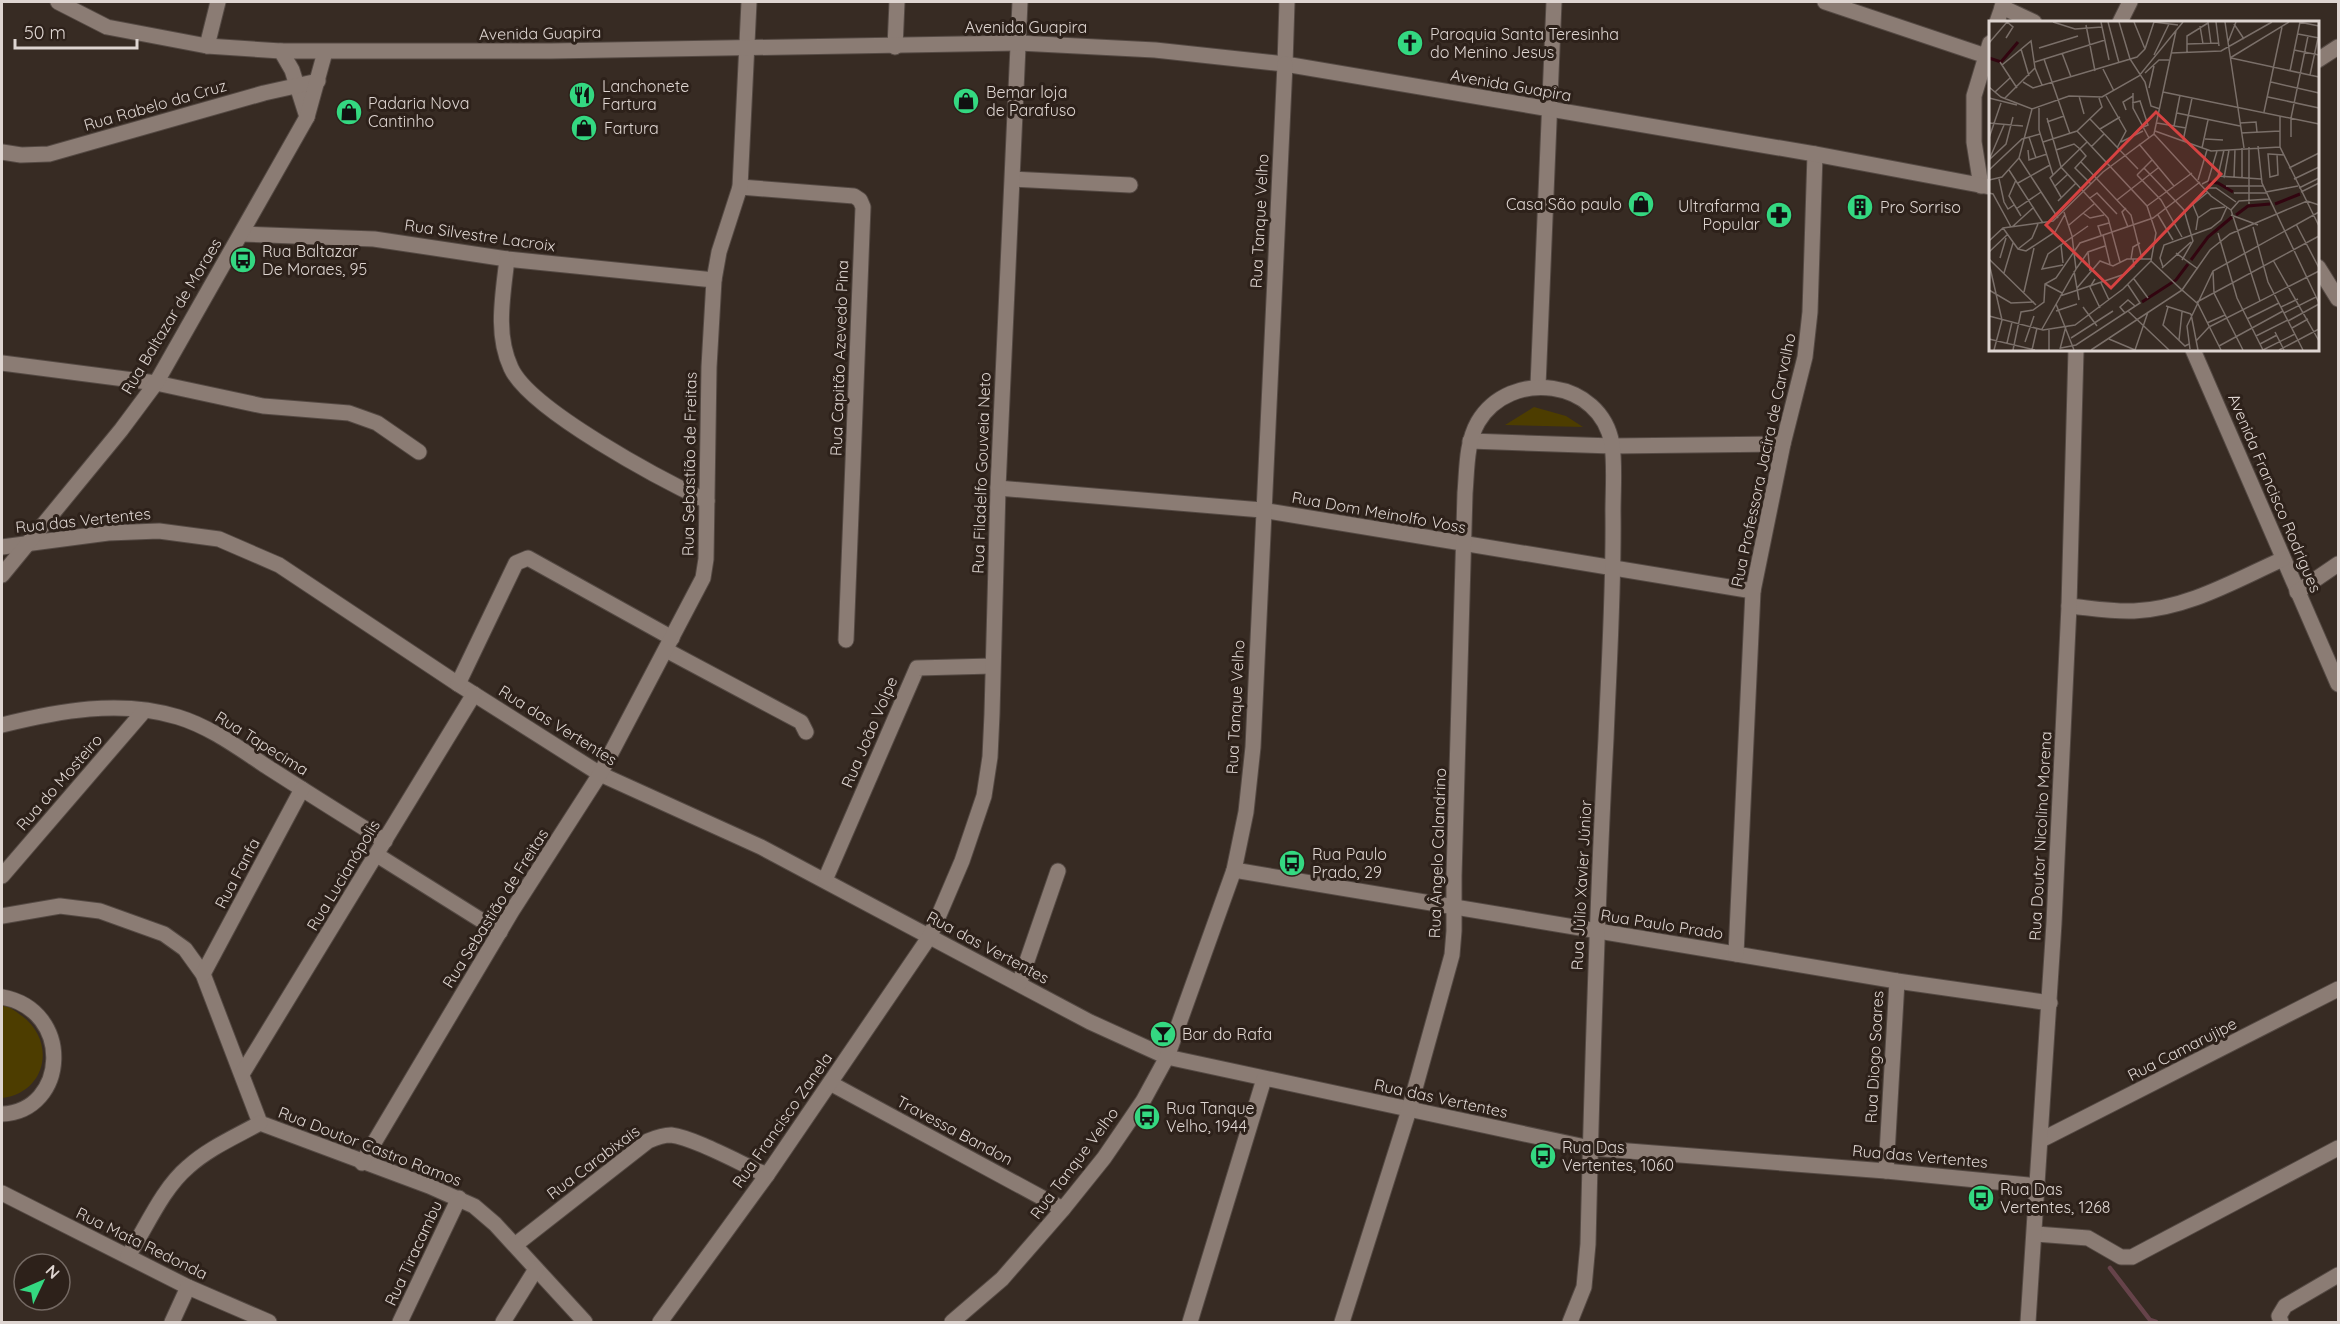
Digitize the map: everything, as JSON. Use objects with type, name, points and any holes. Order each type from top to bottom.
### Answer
[{"type":"street","name":"Avenida Guapira","points":[[58,2],[107,27],[207,46],[281,51],[895,47],[1019,43],[1155,50],[1285,64],[1549,111],[1815,154],[1986,187]]},
{"type":"street","points":[[207,46],[218,2]]},
{"type":"street","name":"Rua Sebastião de Freitas","points":[[362,1162],[500,932],[600,774],[703,578],[706,559],[709,367],[714,280],[719,252],[740,187],[749,2]]},
{"type":"street","points":[[895,47],[897,2]]},
{"type":"street","name":"Rua Filadelfo Gouveia Neto","points":[[930,936],[962,861],[984,796],[990,757],[998,488],[1020,2]]},
{"type":"street","name":"Rua Tanque Velho","points":[[952,1323],[1002,1279],[1064,1209],[1104,1158],[1143,1101],[1167,1057],[1234,870],[1246,812],[1253,747],[1262,510],[1287,2]]},
{"type":"street","points":[[1538,386],[1554,2]]},
{"type":"street","points":[[1825,2],[1988,50],[1974,96],[1973,118],[1974,142],[1986,187]]},
{"type":"street","points":[[2120,21],[2130,2]]},
{"type":"street","points":[[1997,21],[2003,4],[2032,21]]},
{"type":"street","points":[[2319,59],[2338,47]]},
{"type":"street","points":[[281,51],[297,86],[307,117]]},
{"type":"street","name":"Rua Baltazar de Moraes","points":[[2,575],[156,383],[307,117],[325,52]]},
{"type":"street","name":"Rua Rabelo da Cruz","points":[[2,152],[21,155],[49,154],[318,81]]},
{"type":"street","name":"Rua Professora Jacira de Carvalho","points":[[1736,954],[1753,591],[1783,444],[1805,357],[1808,334],[1815,154]]},
{"type":"street","points":[[1013,179],[1130,185]]},
{"type":"street","name":"Rua Capitão Azevedo Pina","points":[[740,187],[854,196],[860,200],[862,207],[846,640]]},
{"type":"street","name":"Rua Silvestre Lacroix","points":[[241,234],[374,239],[507,259],[714,280]]},
{"type":"street","points":[[507,259],[501,315],[503,338],[511,368],[524,389],[538,403],[593,438],[707,501]]},
{"type":"street","points":[[2319,269],[2338,298]]},
{"type":"street","name":"Rua Doutor Nicolino Morena","points":[[2032,1320],[2069,606],[2076,351]]},
{"type":"street","name":"Avenida Francisco Rodrigues","points":[[2193,351],[2338,684]]},
{"type":"street","points":[[2,363],[156,383],[263,406],[349,413],[376,423],[419,452]]},
{"type":"street","points":[[1612,446],[1603,421],[1586,402],[1563,390],[1538,386],[1514,391],[1493,404],[1478,422],[1470,441],[1612,446],[1783,444]]},
{"type":"street","name":"Rua Ângelo Calandrino","points":[[1342,1323],[1409,1110],[1452,955],[1466,545],[1465,494],[1470,441]]},
{"type":"street","name":"Rua Júlio Xavier Júnior","points":[[1570,1323],[1584,1287],[1588,1244],[1596,932],[1614,569],[1612,446]]},
{"type":"street","name":"Rua Dom Meinolfo Voss","points":[[998,488],[1262,510],[1753,591]]},
{"type":"street","name":"Rua das Vertentes","points":[[2,547],[108,533],[159,531],[219,539],[279,565],[458,684],[600,774],[761,848],[1090,1022],[1167,1057],[1590,1148],[1887,1171],[2038,1186]]},
{"type":"street","points":[[458,684],[516,562],[521,558],[528,558],[801,722],[806,732]]},
{"type":"street","points":[[2069,606],[2133,611],[2156,609],[2192,600],[2283,559]]},
{"type":"street","points":[[2298,592],[2338,564]]},
{"type":"street","name":"Rua João Volpe","points":[[825,880],[917,668],[992,666]]},
{"type":"street","name":"Rua Lucianópolis","points":[[242,1074],[474,694]]},
{"type":"street","name":"Rua Tapecima","points":[[2,725],[51,712],[75,710],[144,711],[176,716],[209,729],[385,841]]},
{"type":"street","name":"Rua do Mosteiro","points":[[2,876],[144,711]]},
{"type":"street","name":"Rua Fanfa","points":[[203,974],[302,789]]},
{"type":"street","points":[[377,855],[500,932]]},
{"type":"street","name":"Rua Paulo Prado","points":[[1234,870],[1596,932],[1897,981],[2050,1003]]},
{"type":"street","points":[[1019,984],[1058,871]]},
{"type":"street","name":"Rua Doutor Castro Ramos","points":[[2,915],[60,906],[100,911],[164,934],[185,950],[203,974],[260,1123],[459,1198],[495,1224],[585,1323]]},
{"type":"street","name":"Rua Francisco Zanela","points":[[660,1323],[767,1175],[930,936]]},
{"type":"street","name":"Rua Diogo Soares","points":[[1887,1171],[1897,981]]},
{"type":"street","name":"Rua Camarujipe","points":[[2041,1140],[2338,989]]},
{"type":"street","points":[[2,997],[16,999],[32,1009],[45,1023],[53,1041],[55,1060],[50,1078],[40,1095],[26,1107],[2,1114]]},
{"type":"street","points":[[1190,1323],[1264,1079]]},
{"type":"street","name":"Travessa Bandon","points":[[830,1083],[1064,1209]]},
{"type":"street","points":[[128,1256],[174,1181],[187,1167],[207,1152],[260,1123]]},
{"type":"street","name":"Rua Carabixais","points":[[515,1245],[648,1141],[658,1136],[672,1135],[767,1175]]},
{"type":"street","points":[[2036,1234],[2088,1238],[2121,1257],[2132,1257],[2338,1148]]},
{"type":"street","name":"Rua Mata Redonda","points":[[2,1193],[188,1287],[269,1323]]},
{"type":"street","name":"Rua Tiracambu","points":[[400,1323],[459,1198]]},
{"type":"street","points":[[503,1323],[536,1269]]},
{"type":"street","points":[[2281,1323],[2279,1316],[2285,1306],[2338,1275]]},
{"type":"street","points":[[172,1323],[188,1287]]},
{"type":"shaded area","points":[[1534,407],[1566,416],[1583,427],[1505,425]]},
{"type":"shaded area","points":[[2,1006],[15,1011],[33,1027],[40,1039],[43,1052],[42,1065],[37,1077],[29,1087],[17,1094],[2,1098]]},
{"type":"waterway","points":[[2110,1268],[2150,1320],[2156,1322]]},
{"type":"place","name":"Paroquia Santa Teresinha do Menino Jesus","points":[[1410,43]]},
{"type":"place","name":"Lanchonete Fartura","points":[[582,95]]},
{"type":"place","name":"Bemar loja de Parafuso","points":[[966,101]]},
{"type":"place","name":"Padaria Nova Cantinho","points":[[349,112]]},
{"type":"place","name":"Fartura","points":[[584,128]]},
{"type":"place","name":"Casa São paulo","points":[[1641,204]]},
{"type":"place","name":"Pro Sorriso","points":[[1860,207]]},
{"type":"place","name":"Ultrafarma Popular","points":[[1779,215]]},
{"type":"place","name":"Rua Baltazar De Moraes, 95","points":[[243,260]]},
{"type":"place","name":"Rua Paulo Prado, 29","points":[[1292,863]]},
{"type":"place","name":"Bar do Rafa","points":[[1163,1034]]},
{"type":"place","name":"Rua Tanque Velho, 1944","points":[[1147,1117]]},
{"type":"place","name":"Rua Das Vertentes, 1060","points":[[1543,1156]]},
{"type":"place","name":"Rua Das Vertentes, 1268","points":[[1981,1198]]}]
